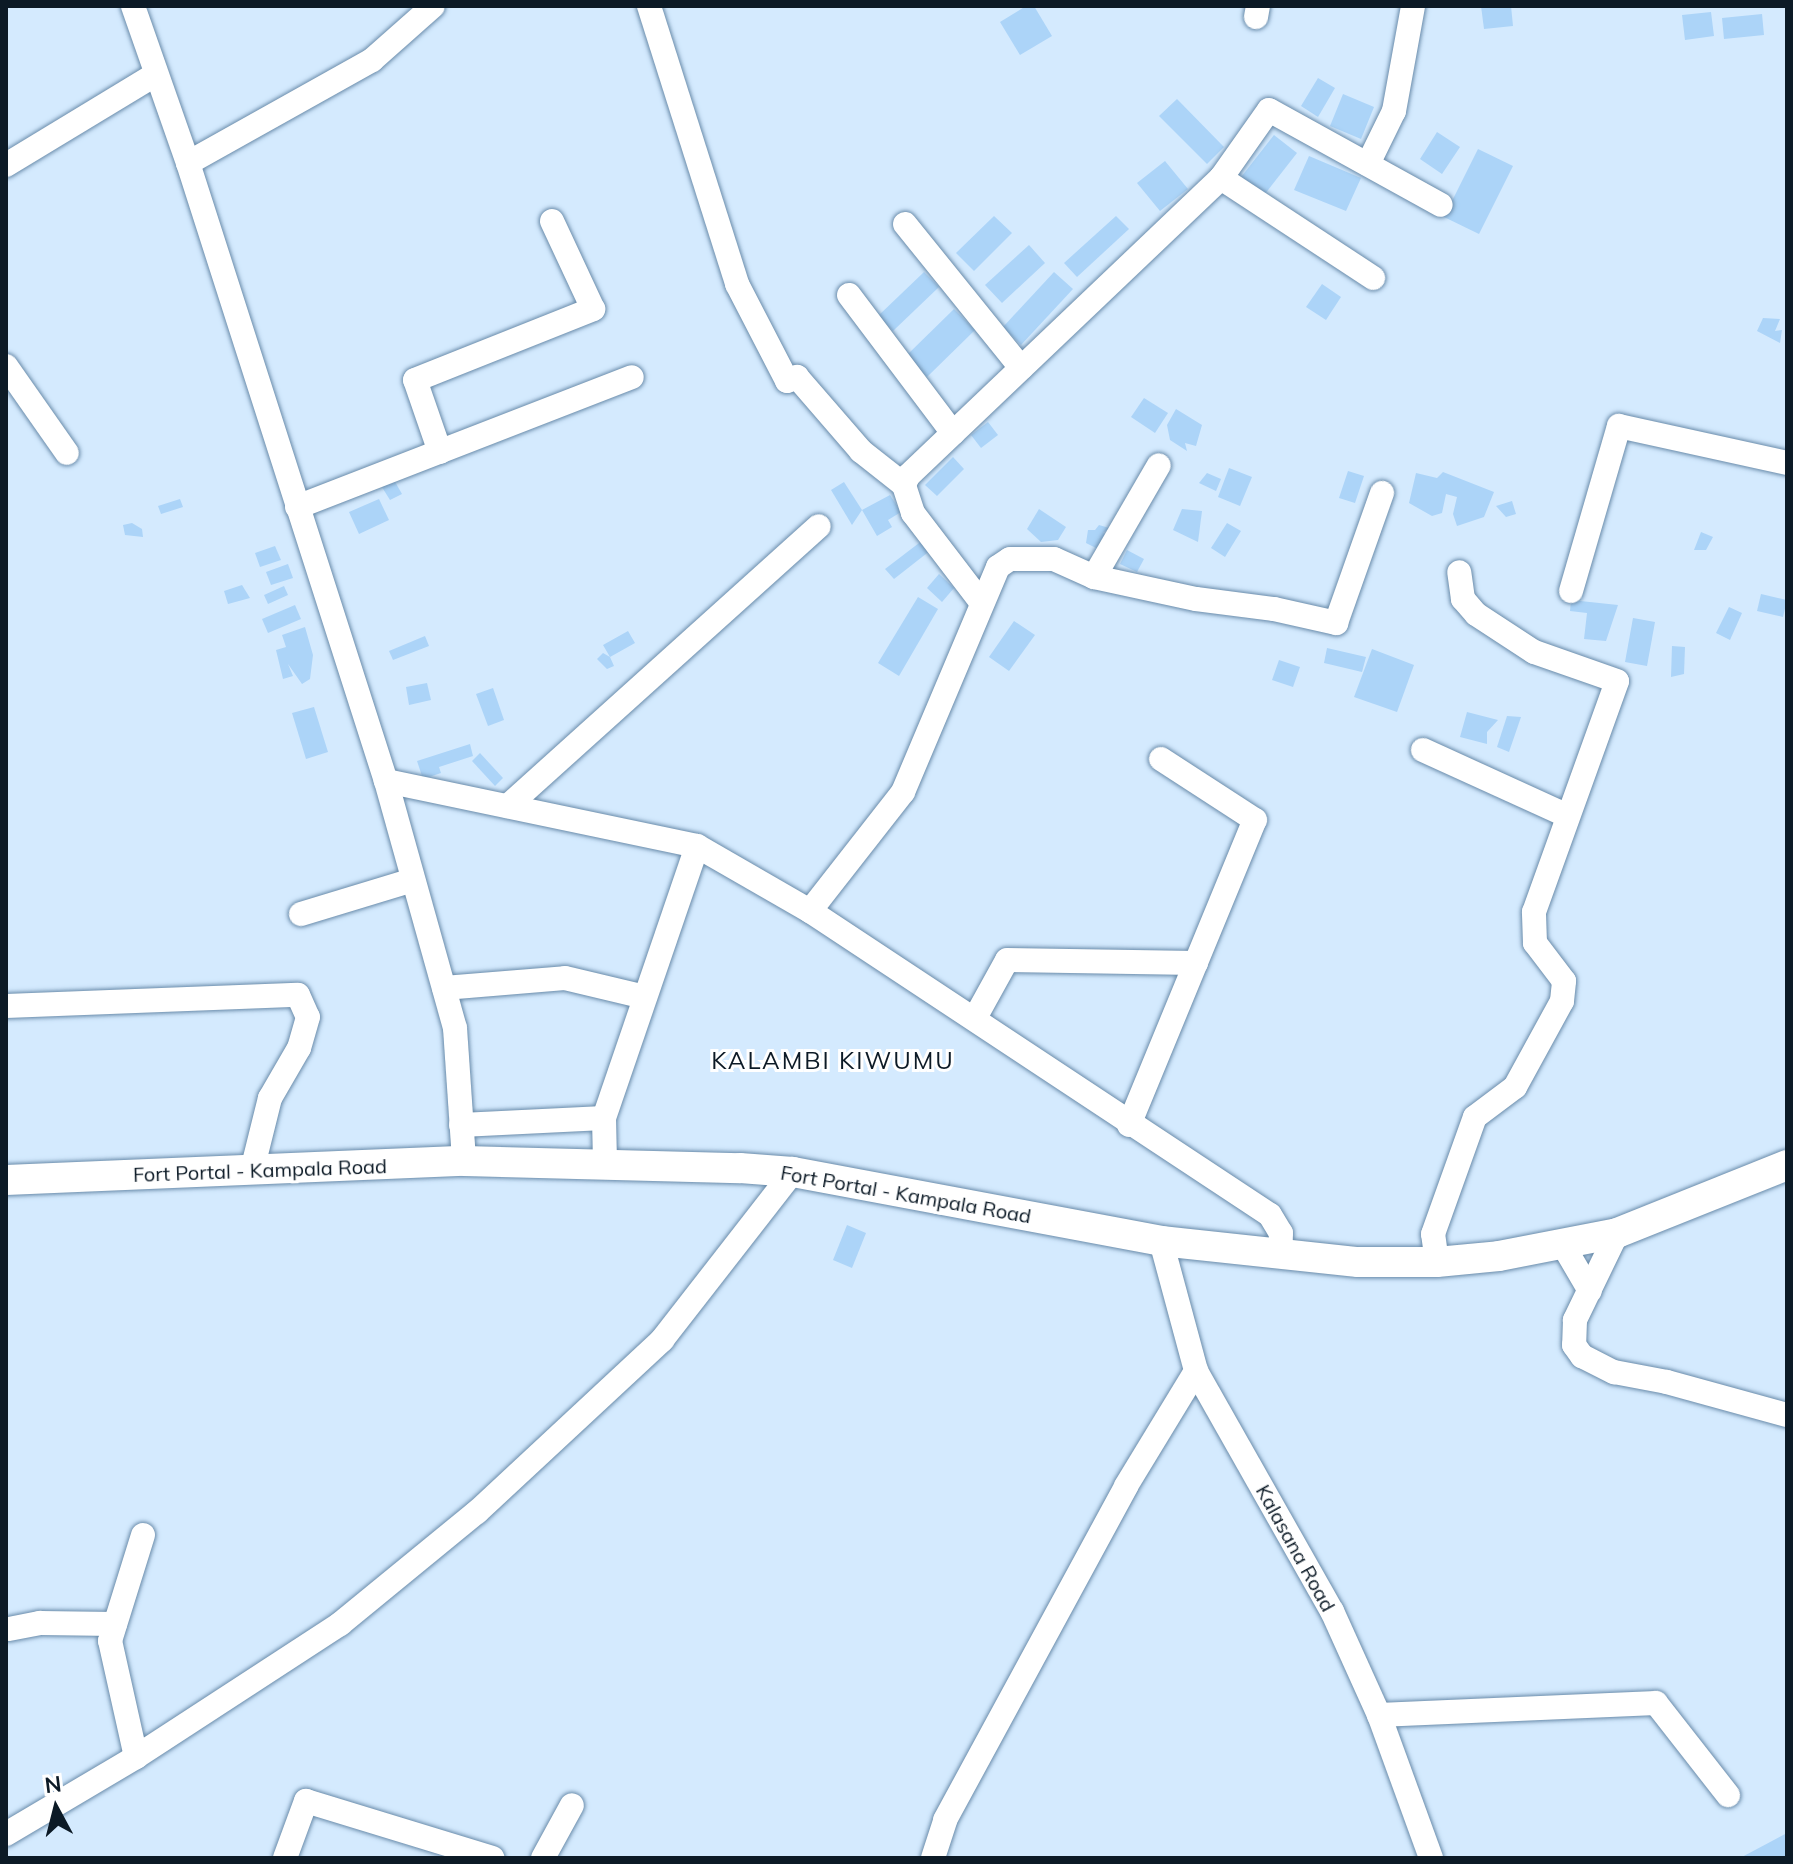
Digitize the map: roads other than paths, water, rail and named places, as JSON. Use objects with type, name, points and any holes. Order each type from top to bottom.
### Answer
[{"type":"main road","name":"Fort Portal - Kampala Road","points":[[6,1180],[464,1161],[605,1162],[793,1172],[1161,1241],[1358,1262],[1437,1262],[1563,1245],[1617,1233],[1703,1202],[1787,1165]]},
{"type":"street","points":[[133,6],[188,163],[386,781],[455,1028],[464,1161]]},
{"type":"street","points":[[188,163],[372,60],[433,6]]},
{"type":"street","points":[[649,6],[737,284],[787,381],[797,377],[861,451],[904,485],[913,513],[981,602]]},
{"type":"street","points":[[1368,164],[1394,111],[1413,6]]},
{"type":"street","points":[[6,165],[156,74]]},
{"type":"street","points":[[904,485],[908,476],[1221,178],[1269,110],[1441,205]]},
{"type":"street","points":[[1221,178],[1373,278]]},
{"type":"street","points":[[440,452],[415,380],[593,309],[552,221]]},
{"type":"street","points":[[905,224],[1021,368]]},
{"type":"street","points":[[849,295],[953,433]]},
{"type":"street","points":[[6,366],[67,453]]},
{"type":"street","points":[[297,507],[632,377]]},
{"type":"street","points":[[1571,591],[1619,426],[1787,463]]},
{"type":"street","points":[[1094,577],[1159,465]]},
{"type":"street","points":[[810,911],[903,792],[998,567],[1010,559],[1054,559],[1094,577],[1196,599],[1274,609],[1336,623],[1382,493]]},
{"type":"street","points":[[508,806],[819,526]]},
{"type":"street","points":[[1437,1262],[1433,1234],[1475,1117],[1515,1087],[1566,990],[1564,981],[1540,953],[1532,928],[1534,912],[1617,681],[1534,652],[1476,614],[1463,599],[1459,572]]},
{"type":"street","points":[[1423,750],[1568,816]]},
{"type":"street","points":[[1129,1125],[1255,820],[1161,759]]},
{"type":"street","points":[[386,781],[697,846],[810,911],[975,1018],[1129,1125],[1270,1215],[1281,1233],[1280,1256]]},
{"type":"street","points":[[605,1162],[604,1118],[697,846]]},
{"type":"street","points":[[301,914],[413,880]]},
{"type":"street","points":[[975,1018],[1007,960],[1196,963]]},
{"type":"street","points":[[444,988],[565,978],[645,997]]},
{"type":"street","points":[[6,1006],[298,995],[308,1017],[299,1048],[270,1098],[252,1170]]},
{"type":"street","points":[[461,1125],[604,1118]]},
{"type":"street","points":[[6,1834],[136,1757],[340,1624],[477,1512],[662,1340],[793,1172]]},
{"type":"street","points":[[1617,1233],[1575,1320],[1574,1345],[1582,1356],[1614,1372],[1667,1382],[1787,1415]]},
{"type":"street","name":"Kalasana Road","points":[[1161,1241],[1196,1371],[1332,1611],[1379,1715],[1431,1858]]},
{"type":"street","points":[[1563,1245],[1590,1291]]},
{"type":"street","points":[[933,1858],[945,1820],[1118,1500],[1196,1371]]},
{"type":"street","points":[[136,1757],[110,1641],[143,1535]]},
{"type":"street","points":[[9,1629],[40,1623],[115,1624]]},
{"type":"street","points":[[1379,1715],[1656,1703],[1728,1795]]},
{"type":"street","points":[[285,1858],[306,1801],[492,1858]]},
{"type":"street","points":[[543,1858],[572,1805]]},
{"type":"district","name":"KALAMBI KIWUMU","points":[[833,1061]]}]
